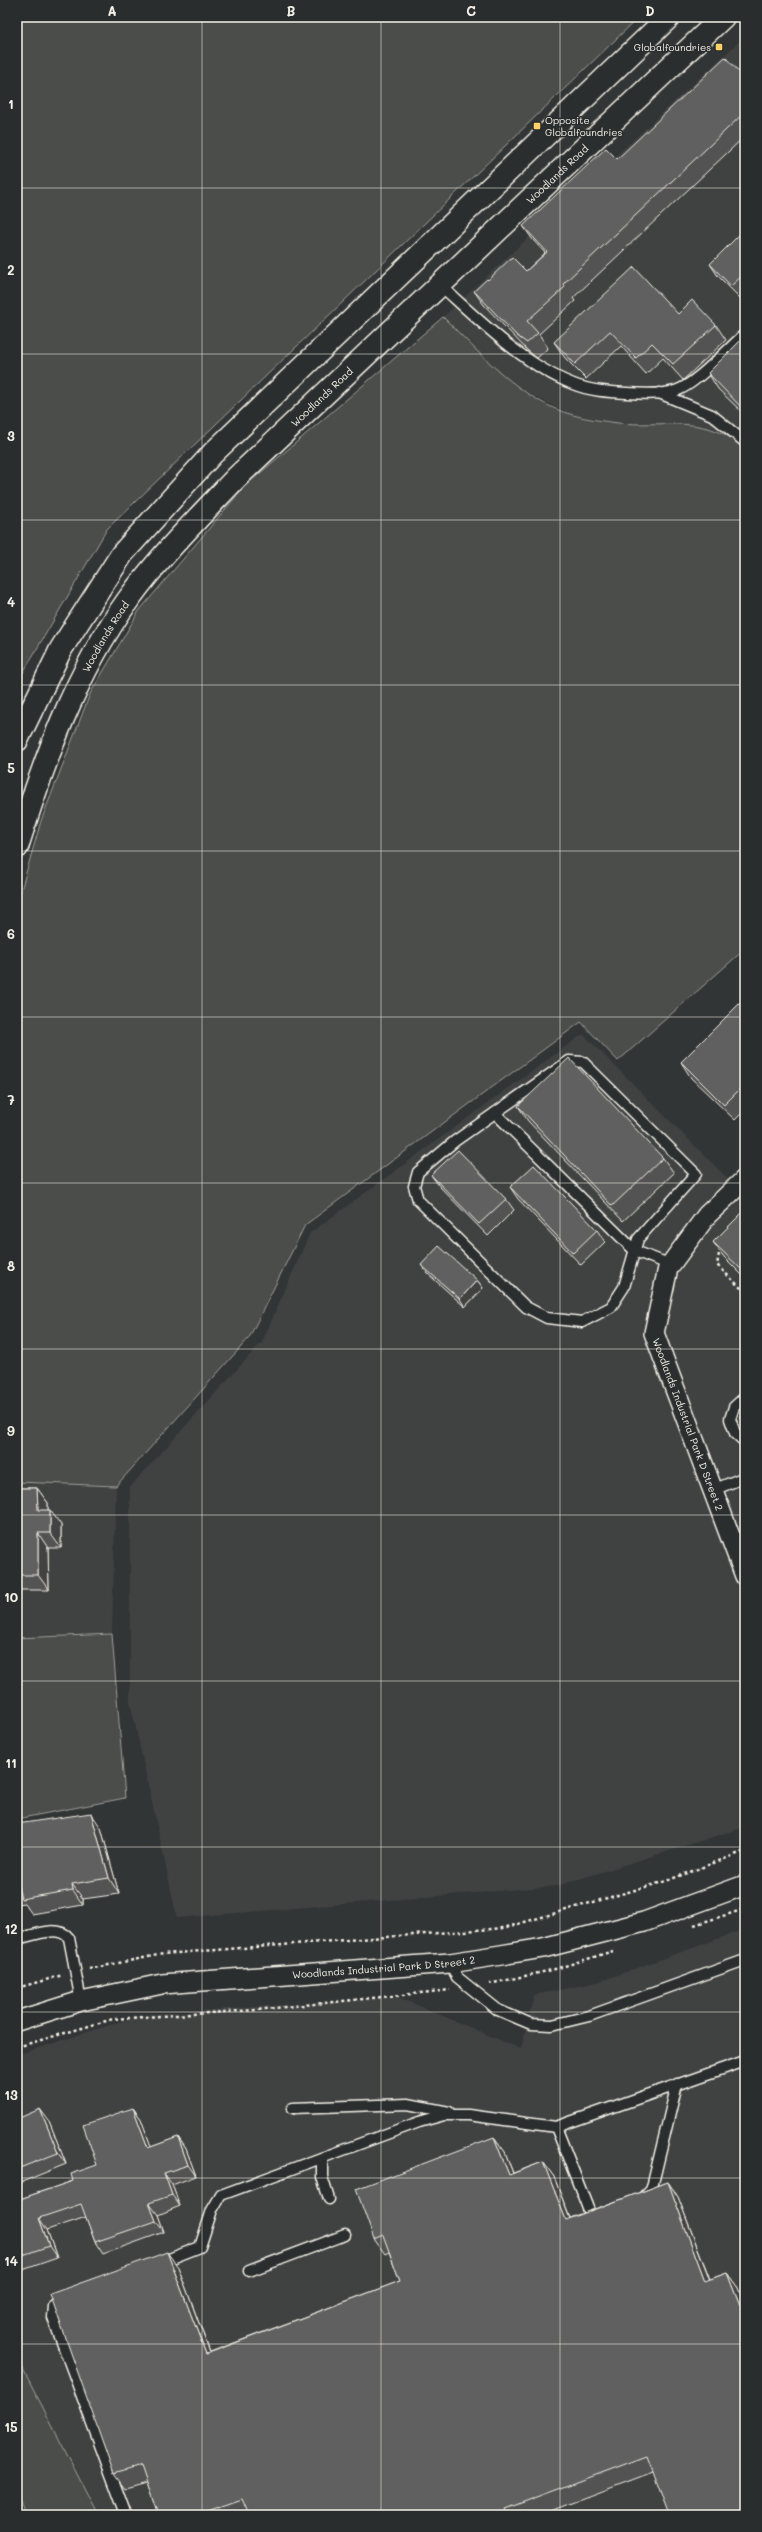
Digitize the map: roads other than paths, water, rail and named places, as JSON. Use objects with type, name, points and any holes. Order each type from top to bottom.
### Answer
[{"type":"main road","points":[[17,740],[61,648],[122,554],[149,522],[214,453],[669,17]]},
{"type":"main road","name":"Woodlands Road","points":[[17,847],[59,726],[101,643],[128,600],[177,540],[236,478],[723,17]]},
{"type":"street","name":"Woodlands Industrial Park D Street 2","points":[[745,1179],[707,1215],[671,1265],[654,1333],[712,1490],[741,1554],[745,1576]]},
{"type":"street","name":"Woodlands Industrial Park D Street 2","points":[[17,2021],[81,2001],[162,1984],[450,1963],[543,1948],[644,1922],[745,1885]]},
{"type":"lane","points":[[440,284],[495,333],[544,369],[574,384],[599,391],[642,394],[676,391],[693,380],[745,334]]},
{"type":"lane","points":[[656,392],[712,415],[745,442]]},
{"type":"lane","points":[[569,1060],[583,1062],[696,1174],[638,1239],[635,1251],[624,1287],[611,1307],[582,1322],[547,1318],[526,1307],[418,1200],[414,1186],[418,1172],[455,1141],[569,1060]]},
{"type":"lane","points":[[495,1113],[635,1251],[671,1265]]},
{"type":"lane","points":[[745,1397],[734,1407],[730,1419],[735,1433],[745,1442]]},
{"type":"lane","points":[[712,1490],[745,1477]]},
{"type":"lane","points":[[17,1939],[54,1931],[66,1933],[69,1938],[81,2001]]},
{"type":"lane","points":[[450,1963],[457,1977],[468,1988],[498,2010],[531,2024],[552,2025],[588,2016],[745,1960]]},
{"type":"lane","points":[[292,2108],[408,2104],[456,2114],[556,2127],[745,2061]]},
{"type":"lane","points":[[632,2201],[646,2195],[651,2189],[677,2084]]},
{"type":"lane","points":[[150,2266],[200,2247],[212,2210],[221,2195],[419,2122],[456,2114]]},
{"type":"lane","points":[[556,2127],[591,2216],[610,2210]]},
{"type":"lane","points":[[322,2158],[322,2177],[329,2199]]},
{"type":"lane","points":[[249,2271],[345,2235]]},
{"type":"lane","points":[[71,2296],[54,2306],[53,2318],[126,2515]]},
{"type":"place","name":"Globalfoundries","points":[[719,47]]},
{"type":"place","name":"Opposite Globalfoundries","points":[[537,126]]}]
